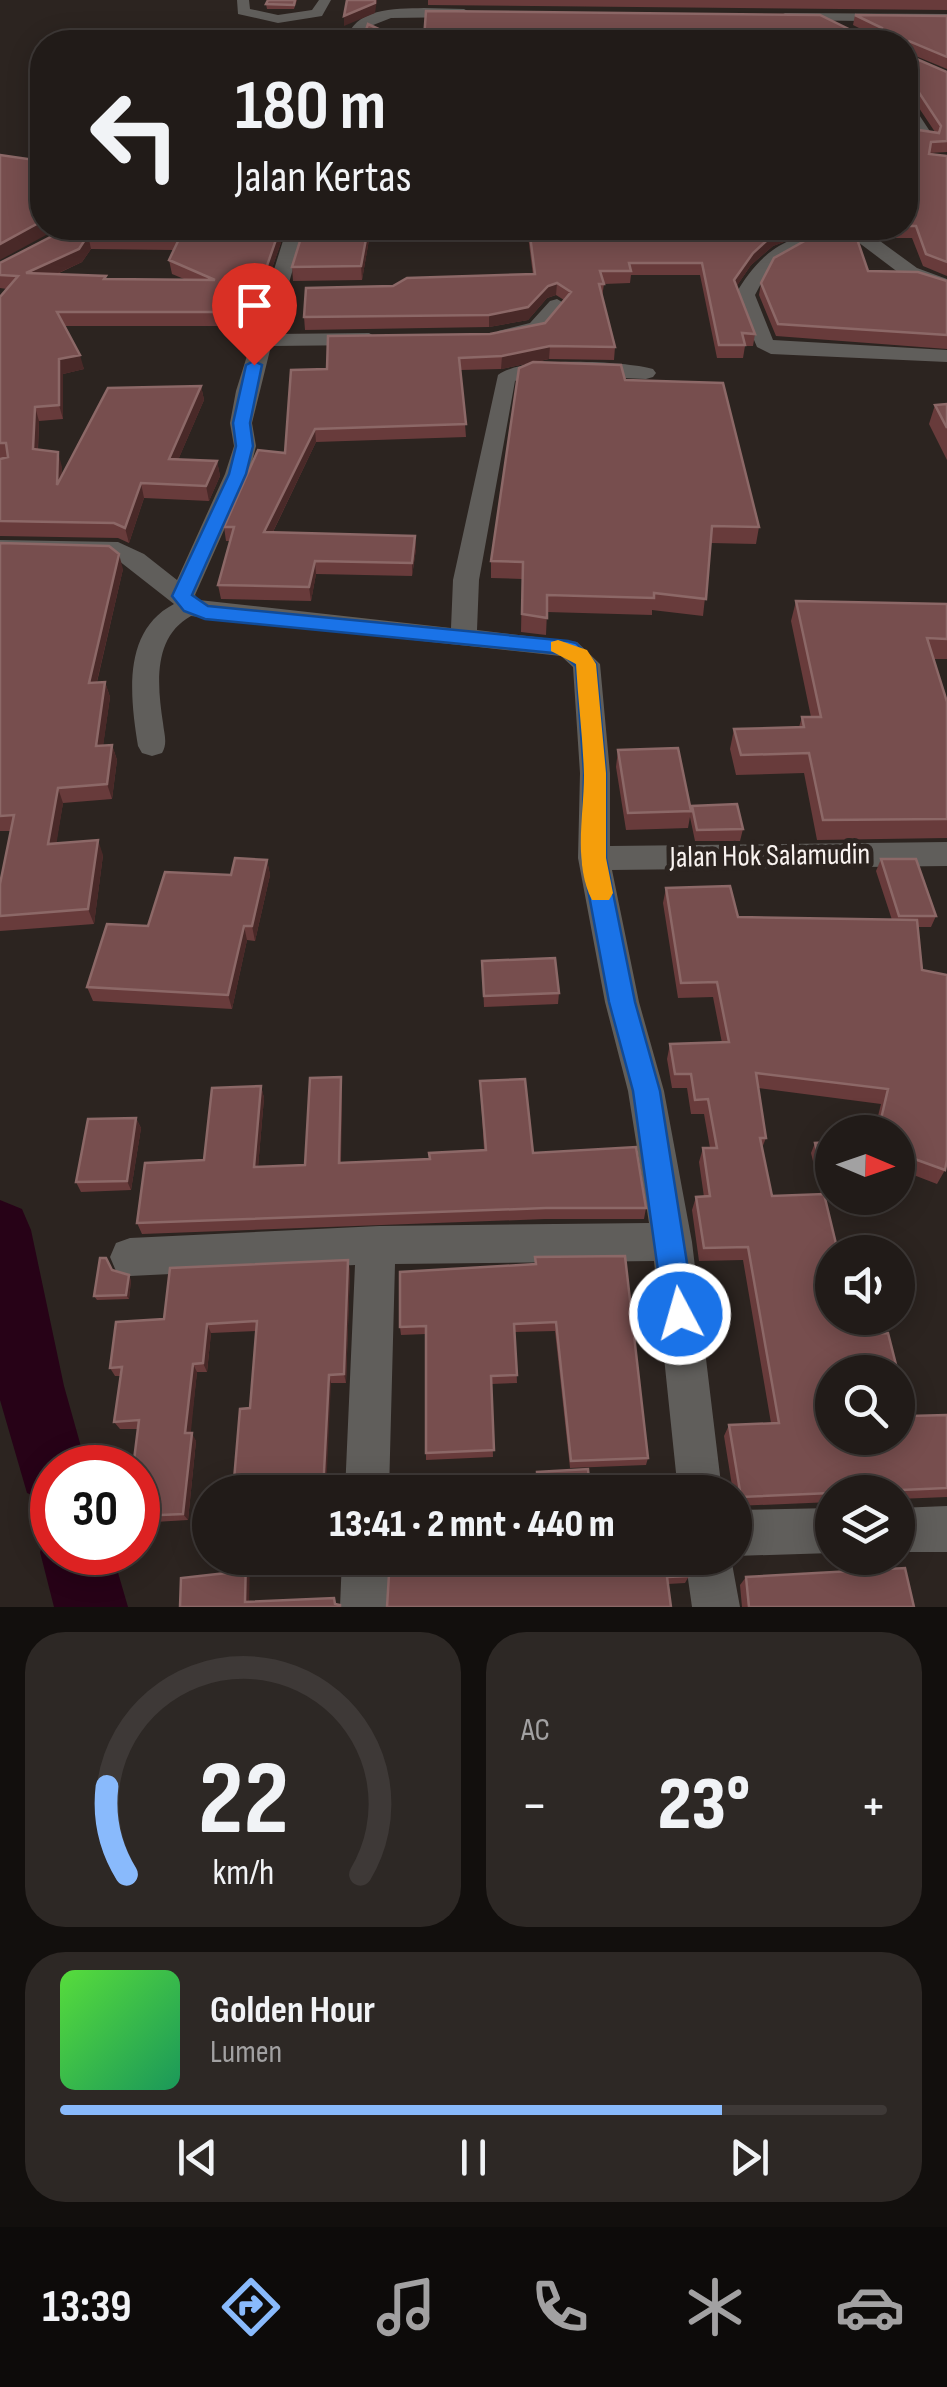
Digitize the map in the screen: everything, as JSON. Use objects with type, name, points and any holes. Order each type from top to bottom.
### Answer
[{"type":"street","points":[[243,0],[243,10],[278,19],[317,12],[325,0]]},
{"type":"street","points":[[355,30],[382,17],[484,14]]},
{"type":"street","points":[[760,16],[944,20]]},
{"type":"street","points":[[818,17],[845,30]]},
{"type":"street","points":[[918,120],[924,127]]},
{"type":"street","points":[[152,746],[144,704],[154,636],[186,601],[237,474],[245,446],[241,423],[246,391],[262,340],[287,291],[294,240]]},
{"type":"street","points":[[805,240],[762,265],[746,295],[764,343],[771,348],[947,356]]},
{"type":"street","points":[[868,240],[910,272],[947,285]]},
{"type":"street","points":[[489,337],[537,328],[557,305]]},
{"type":"street","points":[[262,340],[391,339]]},
{"type":"street","points":[[464,639],[466,580],[505,379],[514,372],[532,368],[646,373]]},
{"type":"street","points":[[0,547],[118,550],[134,555],[161,582],[205,612],[568,648],[586,664],[595,773],[594,858],[622,1002],[646,1091],[672,1242],[698,1475]]},
{"type":"street","name":"Jalan Hok Salamudin","points":[[594,858],[947,854]]},
{"type":"street","points":[[130,1256],[379,1245],[672,1242]]},
{"type":"street","points":[[367,1475],[373,1276],[379,1245]]},
{"type":"street","points":[[915,1530],[947,1529]]},
{"type":"street","points":[[752,1532],[815,1531]]},
{"type":"street","points":[[364,1607],[365,1575]]},
{"type":"street","points":[[711,1575],[716,1607]]},
{"type":"building","points":[[268,0],[295,0],[294,5],[266,4]]},
{"type":"building","points":[[347,0],[375,0],[375,3],[344,16]]},
{"type":"building","points":[[426,11],[820,15],[851,30],[425,30]]},
{"type":"building","points":[[855,15],[947,16],[947,57],[918,45],[918,30],[881,30]]},
{"type":"building","points":[[918,60],[947,72],[947,141],[931,142],[929,154],[947,156],[947,262],[926,254],[918,232],[918,128],[939,133],[941,126],[918,91]]},
{"type":"building","points":[[0,155],[30,159],[30,228],[0,244]]},
{"type":"building","points":[[45,240],[85,240],[79,249],[26,273],[106,276],[104,279],[215,280],[169,260],[179,240],[276,240],[251,312],[57,312],[80,355],[59,359],[59,405],[35,407],[33,449],[58,452],[57,485],[108,388],[201,386],[169,459],[217,461],[206,486],[141,483],[125,528],[114,523],[0,521],[0,459],[8,457],[6,443],[0,443],[0,297],[18,276],[0,275],[0,263]]},
{"type":"building","points":[[300,240],[366,240],[361,266],[292,267]]},
{"type":"building","points":[[531,240],[767,240],[734,280],[755,334],[742,333],[745,345],[719,345],[702,263],[629,263],[631,271],[600,271],[604,284],[599,284],[615,347],[550,346],[502,356],[459,358],[466,424],[315,429],[264,532],[415,536],[412,563],[315,561],[309,587],[218,585],[234,527],[224,527],[258,450],[285,453],[291,370],[327,369],[328,336],[490,334],[545,323],[571,292],[557,283],[548,286],[528,307],[489,315],[304,317],[306,288],[393,286],[407,278],[535,274]]},
{"type":"building","points":[[806,240],[857,240],[868,271],[918,272],[947,281],[947,335],[778,324],[761,283],[774,258]]},
{"type":"building","points":[[533,362],[621,365],[625,380],[723,383],[759,527],[712,526],[706,599],[654,593],[654,598],[547,595],[547,618],[522,614],[523,562],[491,561],[519,368]]},
{"type":"building","points":[[947,404],[947,428],[935,405]]},
{"type":"building","points":[[0,543],[109,546],[119,554],[89,683],[105,682],[96,746],[112,745],[107,784],[58,788],[48,844],[98,840],[88,909],[0,916],[0,884],[14,815],[0,816]]},
{"type":"building","points":[[796,601],[947,604],[947,639],[927,638],[947,702],[947,819],[823,820],[809,753],[741,755],[734,729],[804,727],[802,717],[821,717]]},
{"type":"building","points":[[678,748],[691,811],[628,813],[618,750]]},
{"type":"building","points":[[737,804],[743,829],[697,830],[692,806]]},
{"type":"building","points":[[235,858],[267,860],[252,926],[244,926],[228,995],[87,987],[107,924],[148,926],[165,872],[231,875]]},
{"type":"building","points":[[881,859],[916,859],[936,916],[899,916]]},
{"type":"building","points":[[730,886],[738,917],[917,920],[922,970],[947,975],[945,1170],[915,1159],[915,1115],[882,1115],[888,1089],[756,1073],[766,1138],[760,1138],[772,1196],[815,1194],[815,1215],[829,1215],[834,1235],[815,1235],[815,1335],[889,1335],[894,1355],[815,1355],[815,1455],[915,1455],[915,1416],[947,1415],[947,1488],[915,1489],[915,1475],[815,1475],[815,1494],[752,1497],[752,1475],[737,1475],[729,1425],[779,1423],[748,1247],[704,1248],[696,1197],[710,1196],[703,1148],[717,1148],[708,1099],[695,1100],[691,1074],[675,1074],[670,1044],[729,1042],[717,982],[681,983],[666,888]]},
{"type":"building","points":[[555,958],[559,993],[484,996],[482,961]]},
{"type":"building","points":[[341,1077],[339,1163],[430,1159],[429,1153],[486,1150],[480,1081],[525,1079],[533,1153],[636,1147],[646,1208],[137,1223],[145,1163],[204,1160],[212,1088],[261,1086],[254,1167],[305,1165],[310,1078]]},
{"type":"building","points":[[136,1118],[127,1181],[76,1182],[88,1119]]},
{"type":"building","points":[[625,1256],[648,1458],[571,1461],[556,1322],[514,1324],[517,1375],[491,1376],[494,1450],[426,1453],[426,1326],[400,1327],[400,1272],[536,1264],[535,1257]]},
{"type":"building","points":[[100,1258],[106,1258],[112,1270],[129,1275],[126,1295],[94,1296]]},
{"type":"building","points":[[348,1260],[344,1374],[329,1375],[324,1475],[234,1475],[240,1409],[250,1408],[257,1321],[207,1324],[203,1363],[193,1364],[185,1433],[192,1433],[183,1514],[160,1515],[160,1445],[136,1445],[139,1420],[114,1422],[122,1367],[110,1368],[116,1322],[164,1319],[170,1268]]},
{"type":"building","points":[[588,1469],[589,1475],[537,1475]]},
{"type":"building","points":[[815,1573],[907,1575],[914,1607],[749,1607],[746,1577]]},
{"type":"building","points":[[246,1575],[245,1602],[334,1598],[340,1607],[180,1607],[181,1578]]},
{"type":"building","points":[[389,1575],[689,1576],[667,1577],[671,1607],[387,1607]]},
{"type":"waterway","points":[[0,1230],[30,1386],[46,1445]]},
{"type":"waterway","points":[[82,1575],[91,1607]]},
{"type":"slow traffic","points":[[558,646],[580,655],[586,664],[592,698],[594,858],[601,893]]},
{"type":"route","points":[[254,365],[241,423],[245,446],[237,474],[182,596],[190,606],[205,612],[568,648],[586,664],[592,698],[594,858],[622,1002],[646,1091],[680,1314]]}]
